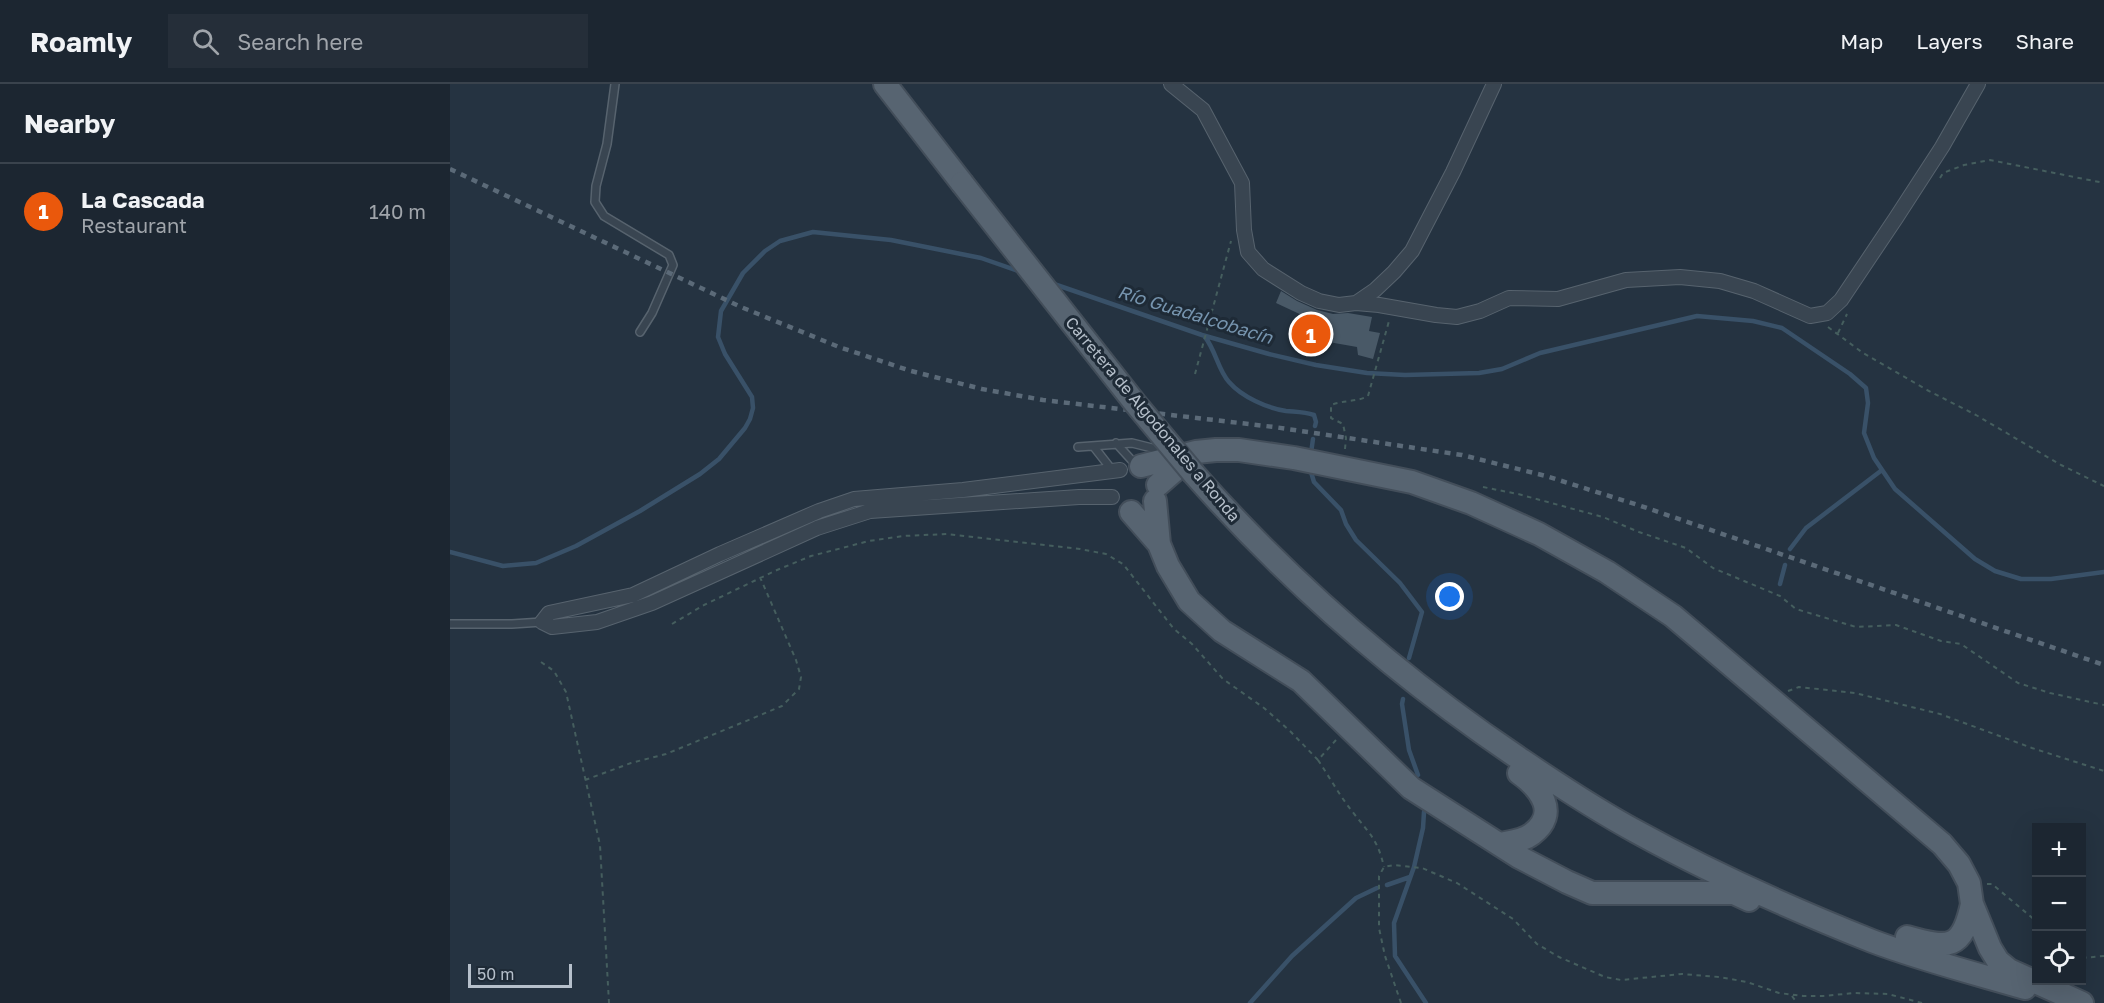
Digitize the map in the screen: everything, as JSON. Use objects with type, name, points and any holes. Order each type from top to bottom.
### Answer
[{"type":"main road","name":"Carretera de Algodonales a Ronda","points":[[885,84],[1135,403],[1191,461],[1222,506],[1278,562],[1370,647],[1473,728],[1554,782],[1637,832],[1762,895],[1875,942],[2077,1003]]},
{"type":"main road","points":[[1127,468],[1191,461],[1239,450],[1344,467],[1412,482],[1471,503],[1548,539],[1608,572],[1673,616],[1942,844],[1959,864],[1990,948],[1998,962],[2009,970],[2082,1003]]},
{"type":"main road","points":[[1191,461],[1156,493],[1159,544],[1168,566],[1189,601],[1222,631],[1301,681],[1411,788],[1500,844],[1567,882],[1592,893],[1734,893],[1886,956],[1943,964]]},
{"type":"main road","points":[[1131,512],[1159,544]]},
{"type":"main road","points":[[1473,728],[1498,758],[1523,775],[1540,791],[1545,801],[1545,816],[1532,834],[1520,840],[1500,844]]},
{"type":"main road","points":[[1818,918],[1873,927],[1936,945],[1948,944],[1958,938],[1967,926],[1971,894]]},
{"type":"street","points":[[1171,84],[1203,110],[1242,183],[1244,231],[1248,252],[1263,269],[1301,293],[1319,301],[1339,305],[1356,303],[1457,317],[1480,311],[1509,298],[1558,300],[1626,280],[1680,277],[1720,281],[1754,291],[1810,316],[1827,313],[1841,300],[1942,147],[1978,84]]},
{"type":"street","points":[[1356,303],[1375,290],[1412,251],[1453,172],[1494,84]]},
{"type":"street","points":[[1112,497],[1079,497],[870,512],[817,528],[652,603],[597,622],[552,627],[542,622],[549,613],[633,595],[720,554],[819,511],[854,499],[963,490],[1127,468],[1152,473],[1156,493],[1144,511],[1131,512],[1119,507],[1112,497],[1112,482],[1127,468]]},
{"type":"lane","points":[[615,84],[607,144],[595,194],[596,202],[604,216],[669,255],[673,265],[652,313],[640,332]]},
{"type":"lane","points":[[1116,443],[1127,468]]},
{"type":"lane","points":[[1078,447],[1132,443],[1191,461]]},
{"type":"lane","points":[[1094,447],[1127,468]]},
{"type":"lane","points":[[450,624],[542,622]]},
{"type":"path","points":[[1937,182],[1943,173],[1964,165],[1990,160],[2104,183]]},
{"type":"path","points":[[1195,374],[1231,247],[1231,236]]},
{"type":"path","points":[[1838,333],[1844,318],[1851,310]]},
{"type":"path","points":[[1810,316],[1838,333],[1863,353],[1927,390],[1977,415],[2061,465],[2104,486]]},
{"type":"path","points":[[1344,467],[1346,438],[1343,424],[1331,418],[1331,405],[1345,400],[1361,400],[1368,396],[1384,340]]},
{"type":"path","points":[[1484,487],[1603,518],[1686,548],[1713,568],[1780,596],[1796,609],[1856,627],[1896,625],[1941,641],[1961,644],[2018,683],[2104,705]]},
{"type":"path","points":[[672,624],[760,577],[811,556],[869,541],[903,536],[947,534],[1106,554],[1123,564],[1174,629],[1192,644],[1223,679],[1264,708],[1318,760],[1355,815],[1367,827],[1384,867],[1379,876],[1379,928],[1385,956],[1401,1003]]},
{"type":"path","points":[[585,780],[631,763],[666,754],[752,719],[782,706],[799,689],[801,676],[760,577]]},
{"type":"path","points":[[542,662],[554,672],[566,692],[600,845],[609,1003]]},
{"type":"path","points":[[1776,703],[1788,691],[1799,687],[1855,693],[1940,714],[2032,748],[2104,771]]},
{"type":"path","points":[[1318,760],[1348,727]]},
{"type":"path","points":[[1384,867],[1422,868],[1457,883],[1513,919],[1537,944],[1559,957],[1605,977],[1621,980],[1662,974],[1719,977],[1746,982],[1779,993],[1823,996],[1855,993],[1888,994],[1922,1003]]},
{"type":"path","points":[[1971,894],[1992,884],[2032,917]]},
{"type":"path","points":[[2086,958],[2104,956]]},
{"type":"path","points":[[1791,994],[1797,1003]]},
{"type":"building","points":[[1281,291],[1317,310],[1333,314],[1348,313],[1372,317],[1369,331],[1380,333],[1373,359],[1358,355],[1357,347],[1306,338],[1309,328],[1305,327],[1306,317],[1276,303]]},
{"type":"waterway","name":"Río Guadalcobacín","points":[[450,552],[503,566],[536,563],[576,546],[640,511],[700,474],[719,459],[745,428],[753,408],[752,397],[725,354],[718,337],[721,311],[743,273],[765,251],[780,241],[813,232],[891,240],[981,258],[1021,272]]},
{"type":"waterway","name":"Río Guadalcobacín","points":[[1051,283],[1202,335],[1316,365],[1367,373],[1405,375],[1479,373],[1502,369],[1540,353],[1697,316],[1753,321],[1782,328],[1850,374],[1866,388],[1868,403],[1864,433],[1874,458],[1895,489],[1975,559],[1995,571],[2021,579],[2051,579],[2104,572]]},
{"type":"waterway","points":[[1205,337],[1222,372],[1234,387],[1255,401],[1271,407],[1314,415],[1315,426]]},
{"type":"waterway","points":[[1311,453],[1313,439]]},
{"type":"waterway","points":[[1790,549],[1806,528],[1882,470]]},
{"type":"waterway","points":[[1311,472],[1314,482],[1341,510],[1356,540],[1400,583],[1422,612],[1409,658]]},
{"type":"waterway","points":[[1780,584],[1785,565]]},
{"type":"waterway","points":[[1403,699],[1409,750],[1418,775]]},
{"type":"waterway","points":[[1424,812],[1423,828],[1414,867],[1394,923],[1395,956],[1426,1003]]},
{"type":"waterway","points":[[1387,885],[1410,877]]},
{"type":"waterway","points":[[1250,1003],[1292,956],[1356,898],[1377,888]]},
{"type":"railway","points":[[450,169],[741,307],[839,347],[911,371],[982,389],[1043,400],[1274,427],[1462,455],[1546,476],[1641,506],[2104,665]]},
{"type":"place","name":"La Cascada","points":[[1311,334]]}]
